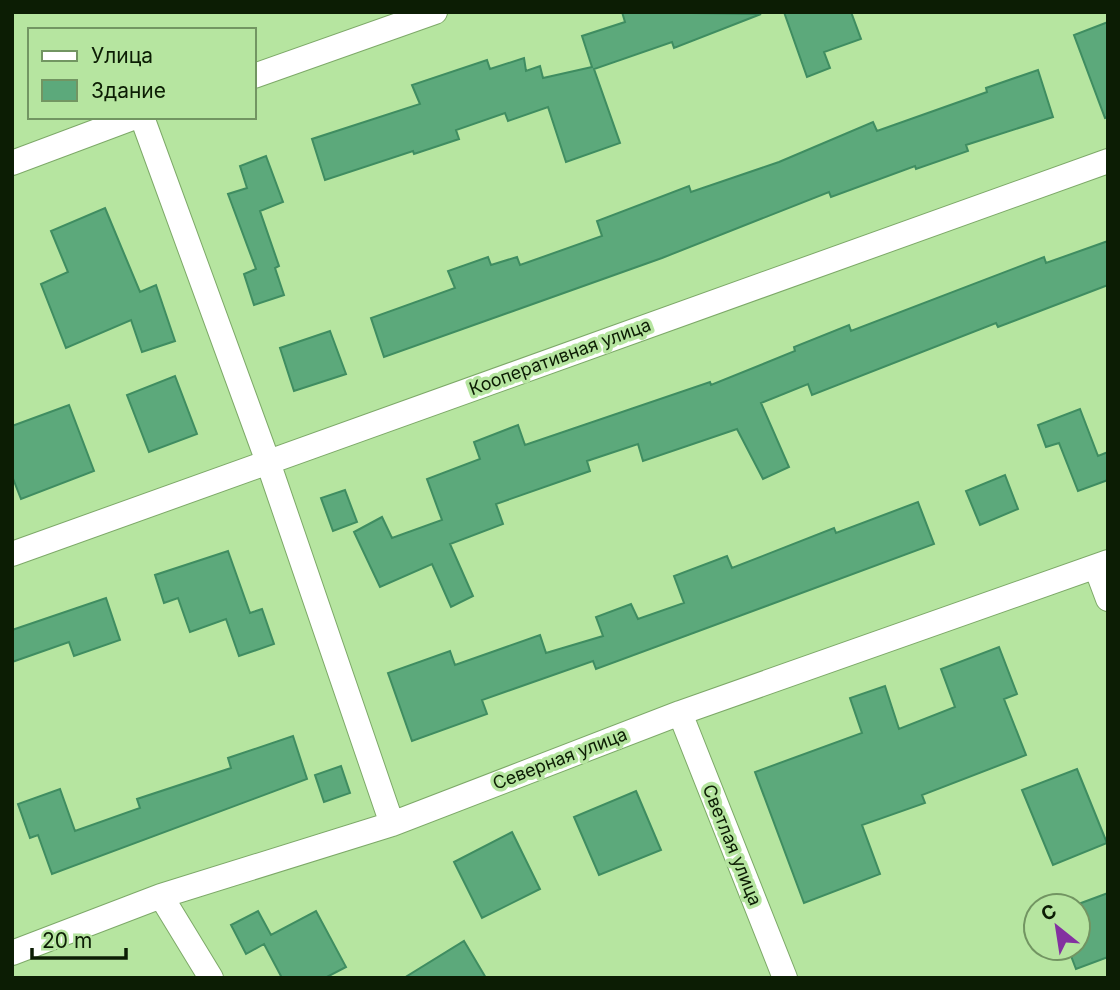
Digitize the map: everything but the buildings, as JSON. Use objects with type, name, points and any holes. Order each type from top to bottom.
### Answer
[{"type":"street","points":[[256,75],[435,12]]},
{"type":"street","points":[[12,163],[130,119]]},
{"type":"street","points":[[143,119],[268,462],[392,824]]},
{"type":"street","name":"Кооперативная улица","points":[[12,554],[1108,161]]},
{"type":"street","points":[[1102,564],[1108,599]]},
{"type":"street","name":"Северная улица","points":[[12,953],[162,897],[392,824],[680,713],[1102,564]]},
{"type":"street","name":"Светлая улица","points":[[680,713],[785,978]]},
{"type":"street","points":[[162,897],[211,978]]}]
